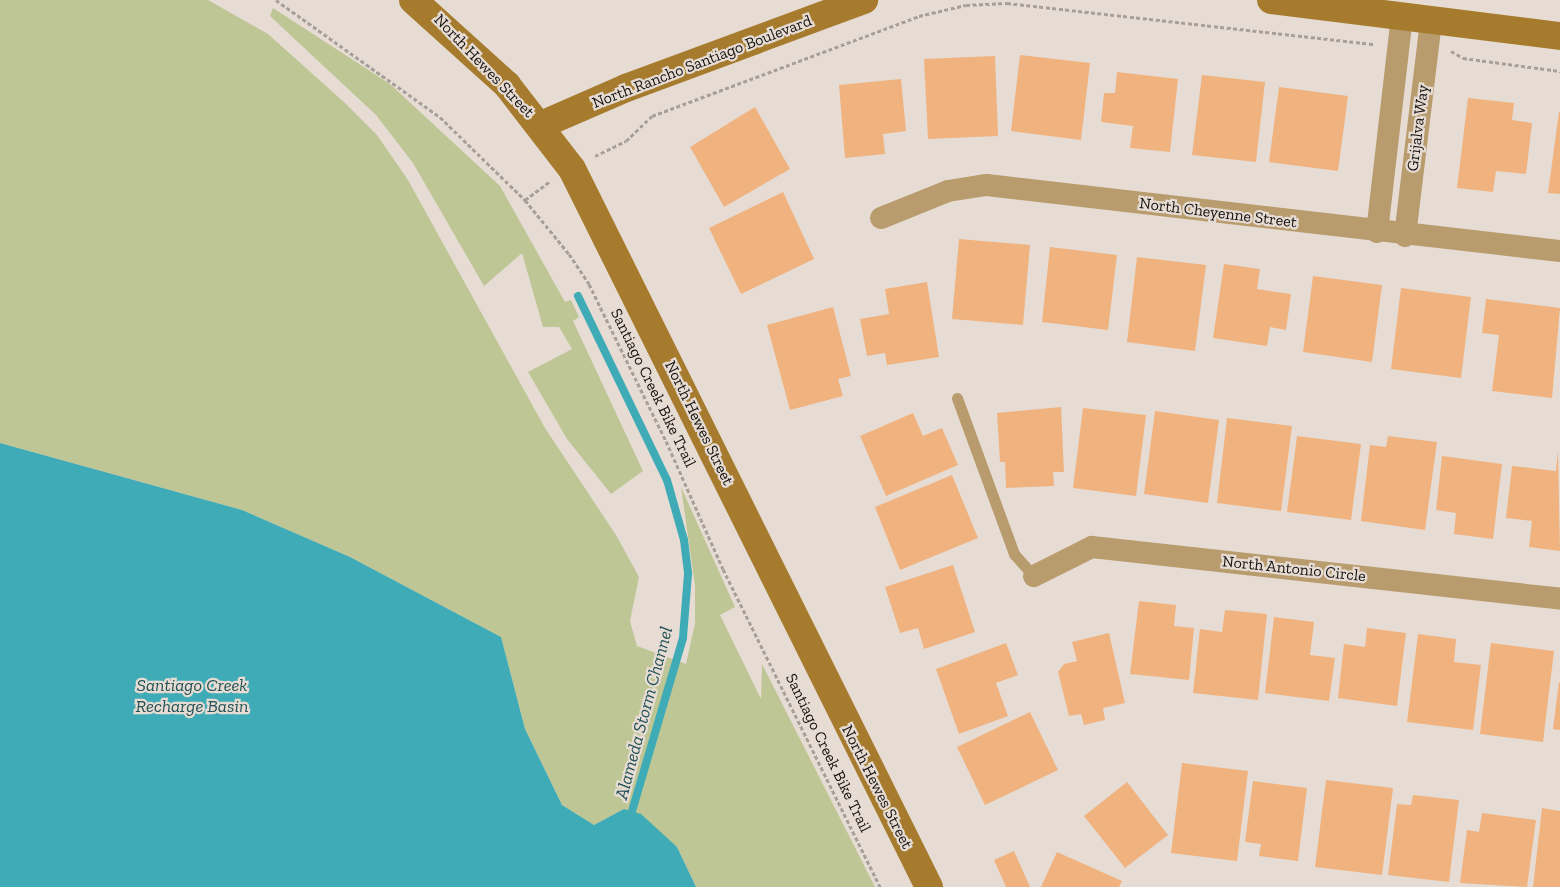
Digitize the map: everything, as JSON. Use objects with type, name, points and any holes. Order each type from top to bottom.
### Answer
[{"type":"main road","name":"North Hewes Street","points":[[413,0],[507,85],[541,125],[572,169],[929,887]]},
{"type":"main road","name":"North Rancho Santiago Boulevard","points":[[541,125],[626,88],[834,5],[864,0]]},
{"type":"main road","points":[[1271,0],[1560,36]]},
{"type":"street","name":"Grijalva Way","points":[[1377,232],[1402,16]]},
{"type":"street","name":"Grijalva Way","points":[[1405,236],[1431,20]]},
{"type":"street","name":"North Cheyenne Street","points":[[881,218],[948,191],[987,185],[1405,236],[1560,251]]},
{"type":"street","name":"North Antonio Circle","points":[[1034,576],[1092,547],[1560,599]]},
{"type":"lane","points":[[957,398],[1014,554],[1034,576]]},
{"type":"path","name":"Santiago Creek Bike Trail","points":[[276,0],[440,117],[525,200],[589,284],[880,887]]},
{"type":"path","points":[[525,200],[572,169],[626,141],[652,116],[919,16],[966,6],[1007,3],[1400,46]]},
{"type":"path","points":[[1427,48],[1560,71]]},
{"type":"green space","points":[[0,0],[208,0],[268,34],[345,103],[377,135],[408,180],[545,428],[616,535],[639,577],[630,621],[637,646],[686,664],[695,623],[695,586],[681,487],[735,607],[720,615],[761,699],[762,664],[875,887],[696,887],[677,847],[624,809],[594,825],[562,805],[525,729],[501,637],[350,557],[242,510],[0,443]]},
{"type":"green space","points":[[273,8],[390,84],[500,186],[565,302],[571,300],[579,317],[573,321],[643,471],[611,494],[567,439],[528,372],[572,349],[559,327],[543,327],[522,253],[484,286],[413,163],[376,115],[270,16]]},
{"type":"water","name":"Santiago Creek Recharge Basin","points":[[0,443],[242,510],[350,557],[501,637],[525,729],[562,805],[594,825],[624,809],[641,814],[677,847],[696,887],[0,887]]},
{"type":"building","points":[[1020,55],[1090,63],[1081,140],[1011,131]]},
{"type":"building","points":[[995,56],[998,136],[928,139],[924,59]]},
{"type":"building","points":[[1117,72],[1178,79],[1170,152],[1130,148],[1133,126],[1101,122],[1104,93],[1115,93]]},
{"type":"building","points":[[1202,75],[1265,82],[1256,162],[1192,155]]},
{"type":"building","points":[[901,79],[906,131],[883,134],[885,154],[845,158],[839,85]]},
{"type":"building","points":[[1279,87],[1348,96],[1338,171],[1269,162]]},
{"type":"building","points":[[1468,98],[1514,103],[1512,120],[1532,123],[1526,174],[1496,171],[1493,192],[1457,188]]},
{"type":"building","points":[[755,107],[790,169],[724,207],[690,147]]},
{"type":"building","points":[[1560,112],[1560,194],[1548,193]]},
{"type":"building","points":[[783,192],[814,259],[741,294],[709,228]]},
{"type":"building","points":[[959,239],[1030,245],[1023,325],[952,319]]},
{"type":"building","points":[[1050,247],[1117,255],[1108,330],[1042,322]]},
{"type":"building","points":[[1137,257],[1206,265],[1195,351],[1127,342]]},
{"type":"building","points":[[1224,264],[1260,269],[1257,289],[1291,294],[1286,330],[1270,327],[1267,346],[1213,338]]},
{"type":"building","points":[[1313,276],[1382,285],[1372,362],[1303,352]]},
{"type":"building","points":[[927,282],[939,357],[887,365],[885,353],[867,356],[860,319],[889,314],[885,289]]},
{"type":"building","points":[[1401,288],[1471,297],[1461,378],[1391,369]]},
{"type":"building","points":[[1486,299],[1560,308],[1552,398],[1492,391],[1499,335],[1482,333]]},
{"type":"building","points":[[833,307],[851,376],[838,379],[843,396],[790,410],[767,325]]},
{"type":"building","points":[[1061,407],[1064,472],[1053,472],[1054,486],[1006,488],[1005,462],[1000,462],[997,413]]},
{"type":"building","points":[[1083,408],[1146,415],[1136,496],[1073,488]]},
{"type":"building","points":[[1155,411],[1219,420],[1208,503],[1144,494]]},
{"type":"building","points":[[913,413],[923,436],[942,428],[958,465],[886,496],[860,436]]},
{"type":"building","points":[[1227,418],[1292,426],[1281,511],[1217,503]]},
{"type":"building","points":[[1297,436],[1361,444],[1351,520],[1287,512]]},
{"type":"building","points":[[1388,436],[1437,442],[1425,530],[1361,521],[1370,445],[1386,447]]},
{"type":"building","points":[[1558,450],[1560,551],[1529,547],[1532,521],[1506,518],[1512,466],[1556,471]]},
{"type":"building","points":[[1442,456],[1502,464],[1493,539],[1454,534],[1456,513],[1436,510]]},
{"type":"building","points":[[952,475],[978,538],[900,570],[875,507]]},
{"type":"building","points":[[953,565],[975,632],[924,649],[918,628],[900,633],[885,587]]},
{"type":"building","points":[[1139,601],[1176,605],[1174,626],[1194,628],[1189,680],[1130,674]]},
{"type":"building","points":[[1225,610],[1267,614],[1258,700],[1193,693],[1200,629],[1222,632]]},
{"type":"building","points":[[1274,617],[1314,622],[1310,655],[1335,658],[1329,701],[1265,693]]},
{"type":"building","points":[[1367,628],[1406,633],[1397,706],[1338,698],[1344,644],[1365,647]]},
{"type":"building","points":[[1109,633],[1125,703],[1103,708],[1105,720],[1084,725],[1081,714],[1069,716],[1058,672],[1064,664],[1077,661],[1072,642]]},
{"type":"building","points":[[1418,634],[1456,639],[1454,662],[1481,665],[1473,730],[1407,722]]},
{"type":"building","points":[[1006,643],[1018,675],[996,683],[1008,716],[959,734],[936,669]]},
{"type":"building","points":[[1491,643],[1554,651],[1543,742],[1480,734]]},
{"type":"building","points":[[1560,682],[1560,730],[1553,729]]},
{"type":"building","points":[[1030,712],[1058,770],[985,805],[957,747]]},
{"type":"building","points":[[1182,763],[1248,771],[1237,861],[1171,853]]},
{"type":"building","points":[[1326,780],[1393,788],[1382,875],[1315,867]]},
{"type":"building","points":[[1253,781],[1307,788],[1298,861],[1259,856],[1261,844],[1245,842]]},
{"type":"building","points":[[1127,782],[1168,835],[1125,868],[1084,816]]},
{"type":"building","points":[[1413,795],[1459,800],[1449,882],[1388,875],[1397,804],[1411,805]]},
{"type":"building","points":[[1542,808],[1560,811],[1560,887],[1533,887]]},
{"type":"building","points":[[1482,813],[1536,820],[1527,887],[1460,883],[1467,830],[1479,832]]},
{"type":"building","points":[[1014,851],[1030,887],[1006,887],[994,860]]},
{"type":"building","points":[[1057,852],[1122,881],[1119,887],[1041,887]]},
{"type":"waterway","name":"Alameda Storm Channel","points":[[578,296],[667,480],[684,540],[688,574],[683,638],[629,821]]}]
